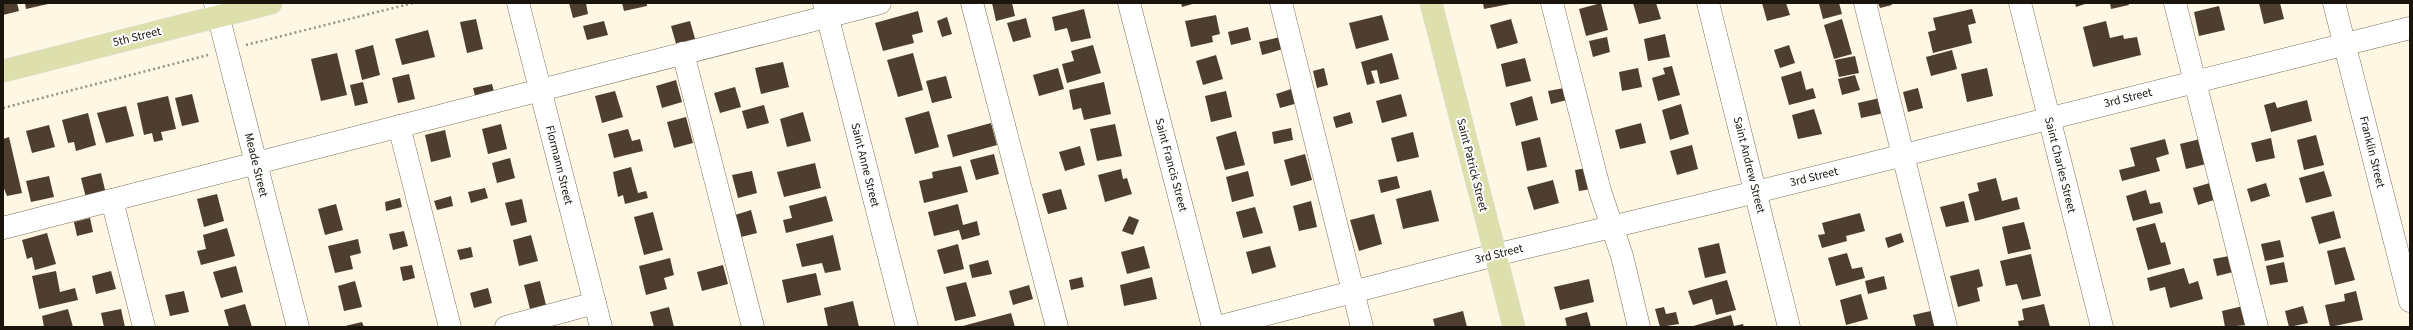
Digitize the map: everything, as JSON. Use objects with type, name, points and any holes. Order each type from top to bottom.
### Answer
[{"type":"main road","name":"5th Street","points":[[3,71],[217,10],[272,3]]},
{"type":"main road","name":"Saint Patrick Street","points":[[1431,3],[1514,327]]},
{"type":"street","name":"Flormann Street","points":[[518,3],[601,327]]},
{"type":"street","points":[[3,228],[683,53],[825,10],[880,3]]},
{"type":"street","points":[[972,3],[1057,327]]},
{"type":"street","name":"Saint Francis Street","points":[[1128,3],[1213,327]]},
{"type":"street","points":[[1281,3],[1362,327]]},
{"type":"street","points":[[1552,3],[1611,227],[1622,256],[1639,327]]},
{"type":"street","name":"Saint Andrew Street","points":[[1708,3],[1790,327]]},
{"type":"street","points":[[1865,3],[1946,327]]},
{"type":"street","name":"Saint Charles Street","points":[[2020,3],[2102,327]]},
{"type":"street","points":[[2175,3],[2257,327]]},
{"type":"street","name":"Franklin Street","points":[[2334,3],[2410,301]]},
{"type":"street","name":"Meade Street","points":[[217,10],[298,327]]},
{"type":"street","name":"Saint Anne Street","points":[[825,10],[907,327]]},
{"type":"street","name":"3rd Street","points":[[1218,327],[1495,255],[1756,192],[2410,28]]},
{"type":"street","points":[[683,53],[753,327]]},
{"type":"street","points":[[399,126],[450,327]]},
{"type":"street","points":[[112,200],[144,327]]},
{"type":"street","points":[[506,327],[595,303]]},
{"type":"building","points":[[3,3],[17,3],[19,11],[3,15]]},
{"type":"building","points":[[25,3],[48,3],[48,4],[26,9]]},
{"type":"building","points":[[569,3],[586,3],[588,14],[573,18]]},
{"type":"building","points":[[622,3],[647,3],[647,6],[624,11]]},
{"type":"building","points":[[992,3],[1012,3],[1015,16],[996,21]]},
{"type":"building","points":[[1181,3],[1196,3],[1182,7]]},
{"type":"building","points":[[1483,3],[1510,3],[1510,4],[1484,9]]},
{"type":"building","points":[[1601,3],[1608,30],[1586,36],[1579,9]]},
{"type":"building","points":[[1633,3],[1656,3],[1661,19],[1639,24]]},
{"type":"building","points":[[1762,3],[1786,3],[1790,15],[1767,21]]},
{"type":"building","points":[[1839,3],[1842,14],[1823,19],[1819,4]]},
{"type":"building","points":[[1878,3],[1891,3],[1892,5],[1880,8]]},
{"type":"building","points":[[2075,3],[2088,3],[2076,7]]},
{"type":"building","points":[[2110,3],[2128,3],[2129,5],[2111,9]]},
{"type":"building","points":[[2259,3],[2280,3],[2284,19],[2264,24]]},
{"type":"building","points":[[2219,6],[2225,30],[2199,36],[2194,12]]},
{"type":"building","points":[[1084,9],[1091,38],[1071,42],[1067,28],[1055,31],[1052,17]]},
{"type":"building","points":[[1972,9],[1976,23],[1968,25],[1972,43],[1933,53],[1928,32],[1936,30],[1933,18]]},
{"type":"building","points":[[918,11],[923,32],[912,35],[914,43],[883,51],[875,23]]},
{"type":"building","points":[[1216,15],[1220,34],[1212,36],[1213,42],[1191,47],[1185,21]]},
{"type":"building","points":[[1382,15],[1389,40],[1356,49],[1349,23]]},
{"type":"building","points":[[947,17],[952,34],[942,37],[937,21]]},
{"type":"building","points":[[1026,18],[1031,37],[1013,42],[1007,23]]},
{"type":"building","points":[[476,19],[483,49],[467,53],[460,22]]},
{"type":"building","points":[[1511,19],[1518,43],[1497,49],[1490,25]]},
{"type":"building","points":[[1842,19],[1852,54],[1834,59],[1824,25]]},
{"type":"building","points":[[604,21],[608,35],[587,40],[583,26]]},
{"type":"building","points":[[690,21],[696,42],[677,47],[671,26]]},
{"type":"building","points":[[2106,21],[2110,38],[2123,35],[2124,39],[2137,37],[2141,55],[2093,67],[2083,27]]},
{"type":"building","points":[[1248,27],[1251,40],[1231,45],[1228,32]]},
{"type":"building","points":[[428,30],[435,57],[402,65],[395,39]]},
{"type":"building","points":[[1665,34],[1670,57],[1648,61],[1644,39]]},
{"type":"building","points":[[1280,37],[1283,49],[1262,55],[1259,42]]},
{"type":"building","points":[[1607,37],[1610,52],[1593,57],[1589,41]]},
{"type":"building","points":[[373,45],[380,75],[362,80],[355,50]]},
{"type":"building","points":[[1093,45],[1101,73],[1067,83],[1062,64],[1074,61],[1071,51]]},
{"type":"building","points":[[1789,45],[1795,63],[1780,68],[1774,50]]},
{"type":"building","points":[[1952,50],[1957,69],[1931,76],[1926,57]]},
{"type":"building","points":[[337,53],[347,95],[321,101],[311,59]]},
{"type":"building","points":[[913,53],[923,90],[898,97],[887,60]]},
{"type":"building","points":[[1392,53],[1399,79],[1380,84],[1377,70],[1371,71],[1375,83],[1367,85],[1361,62]]},
{"type":"building","points":[[1216,55],[1223,79],[1203,85],[1196,61]]},
{"type":"building","points":[[1855,56],[1859,73],[1839,77],[1835,60]]},
{"type":"building","points":[[1525,58],[1531,81],[1506,87],[1501,64]]},
{"type":"building","points":[[783,62],[789,87],[761,94],[755,68]]},
{"type":"building","points":[[1672,66],[1680,95],[1658,101],[1652,78],[1665,74],[1663,68]]},
{"type":"building","points":[[1058,68],[1064,89],[1039,96],[1033,75]]},
{"type":"building","points":[[1324,68],[1328,85],[1317,88],[1313,71]]},
{"type":"building","points":[[1638,68],[1642,87],[1622,91],[1619,72]]},
{"type":"building","points":[[1987,68],[1993,96],[1967,102],[1961,74]]},
{"type":"building","points":[[1801,71],[1806,90],[1813,88],[1816,98],[1789,105],[1781,77]]},
{"type":"building","points":[[409,74],[415,99],[398,103],[392,78]]},
{"type":"building","points":[[1855,75],[1860,90],[1842,95],[1838,79]]},
{"type":"building","points":[[946,76],[952,98],[932,103],[926,81]]},
{"type":"building","points":[[676,80],[682,102],[662,108],[656,86]]},
{"type":"building","points":[[363,82],[368,103],[355,106],[350,85]]},
{"type":"building","points":[[1104,82],[1111,114],[1084,120],[1081,108],[1073,110],[1069,90]]},
{"type":"building","points":[[492,84],[495,96],[476,100],[473,88]]},
{"type":"building","points":[[735,87],[741,107],[720,113],[714,93]]},
{"type":"building","points":[[1294,88],[1298,103],[1280,108],[1276,94]]},
{"type":"building","points":[[1564,88],[1567,100],[1551,104],[1548,91]]},
{"type":"building","points":[[1918,88],[1923,108],[1908,112],[1903,92]]},
{"type":"building","points":[[615,91],[623,117],[602,123],[595,96]]},
{"type":"building","points":[[1226,91],[1232,117],[1211,122],[1205,96]]},
{"type":"building","points":[[192,94],[199,122],[182,126],[175,98]]},
{"type":"building","points":[[1401,94],[1407,116],[1382,123],[1376,101]]},
{"type":"building","points":[[168,96],[176,129],[161,132],[163,140],[154,142],[152,133],[144,135],[137,103]]},
{"type":"building","points":[[1532,96],[1538,120],[1516,126],[1510,103]]},
{"type":"building","points":[[1880,98],[1884,113],[1861,118],[1858,103]]},
{"type":"building","points":[[2307,100],[2312,121],[2271,132],[2264,105],[2275,102],[2277,108]]},
{"type":"building","points":[[1681,104],[1689,134],[1670,140],[1662,110]]},
{"type":"building","points":[[764,105],[769,123],[747,129],[742,111]]},
{"type":"building","points":[[126,106],[134,136],[106,143],[97,113]]},
{"type":"building","points":[[1814,109],[1822,134],[1798,139],[1792,115]]},
{"type":"building","points":[[929,111],[939,147],[915,154],[905,118]]},
{"type":"building","points":[[803,112],[811,141],[787,147],[780,119]]},
{"type":"building","points":[[1350,112],[1353,123],[1336,128],[1333,117]]},
{"type":"building","points":[[88,113],[96,145],[76,151],[74,142],[68,143],[62,120]]},
{"type":"building","points":[[686,117],[693,143],[674,148],[667,122]]},
{"type":"building","points":[[991,123],[997,145],[953,157],[947,135]]},
{"type":"building","points":[[1641,123],[1646,143],[1620,149],[1615,130]]},
{"type":"building","points":[[501,124],[507,149],[488,154],[482,129]]},
{"type":"building","points":[[1115,124],[1122,156],[1097,161],[1090,129]]},
{"type":"building","points":[[49,125],[55,147],[32,153],[26,131]]},
{"type":"building","points":[[1291,128],[1293,140],[1274,144],[1272,132]]},
{"type":"building","points":[[628,129],[632,141],[640,139],[643,151],[614,158],[608,134]]},
{"type":"building","points":[[445,130],[451,157],[431,162],[425,135]]},
{"type":"building","points":[[1236,131],[1245,165],[1225,170],[1216,137]]},
{"type":"building","points":[[1413,132],[1419,157],[1397,162],[1391,138]]},
{"type":"building","points":[[2316,135],[2324,165],[2304,170],[2297,140]]},
{"type":"building","points":[[9,137],[22,193],[7,196],[3,186],[3,139]]},
{"type":"building","points":[[1540,137],[1547,167],[1527,171],[1521,142]]},
{"type":"building","points":[[2271,138],[2275,158],[2256,162],[2251,143]]},
{"type":"building","points":[[2165,139],[2169,154],[2156,158],[2160,171],[2122,181],[2119,170],[2135,166],[2130,148]]},
{"type":"building","points":[[2200,139],[2206,164],[2186,169],[2180,144]]},
{"type":"building","points":[[1692,145],[1698,169],[1677,175],[1670,151]]},
{"type":"building","points":[[1080,146],[1085,165],[1065,171],[1059,152]]},
{"type":"building","points":[[994,154],[999,174],[976,180],[970,160]]},
{"type":"building","points":[[1305,154],[1312,180],[1291,186],[1284,160]]},
{"type":"building","points":[[510,158],[515,178],[497,183],[492,163]]},
{"type":"building","points":[[815,163],[821,188],[784,197],[777,172]]},
{"type":"building","points":[[961,166],[968,192],[924,203],[919,181],[933,178],[932,172]]},
{"type":"building","points":[[631,167],[638,193],[646,191],[648,198],[625,204],[623,195],[618,197],[613,172]]},
{"type":"building","points":[[1587,168],[1591,189],[1579,191],[1575,170]]},
{"type":"building","points":[[1121,169],[1123,179],[1127,178],[1132,194],[1105,202],[1098,175]]},
{"type":"building","points":[[752,171],[757,193],[738,198],[732,175]]},
{"type":"building","points":[[1248,171],[1254,196],[1232,202],[1226,177]]},
{"type":"building","points":[[2324,171],[2332,196],[2306,203],[2299,178]]},
{"type":"building","points":[[101,173],[106,194],[86,198],[81,178]]},
{"type":"building","points":[[49,176],[54,197],[31,202],[26,181]]},
{"type":"building","points":[[1397,176],[1400,188],[1381,193],[1378,180]]},
{"type":"building","points":[[1996,178],[2002,201],[2017,197],[2020,209],[1975,221],[1968,194],[1979,191],[1977,183]]},
{"type":"building","points":[[1553,180],[1559,203],[1534,210],[1527,187]]},
{"type":"building","points":[[2213,182],[2217,199],[2198,205],[2193,188]]},
{"type":"building","points":[[2266,183],[2270,196],[2251,202],[2247,189]]},
{"type":"building","points":[[485,188],[488,198],[471,203],[468,192]]},
{"type":"building","points":[[1061,189],[1067,209],[1048,214],[1042,194]]},
{"type":"building","points":[[1431,190],[1439,221],[1403,229],[1396,199]]},
{"type":"building","points":[[2146,190],[2150,204],[2160,202],[2163,213],[2133,221],[2126,196]]},
{"type":"building","points":[[217,194],[224,221],[204,227],[197,199]]},
{"type":"building","points":[[451,196],[453,206],[437,210],[434,201]]},
{"type":"building","points":[[826,196],[833,221],[786,233],[783,220],[792,218],[789,206]]},
{"type":"building","points":[[400,198],[402,207],[386,211],[385,202]]},
{"type":"building","points":[[522,199],[527,222],[511,226],[505,203]]},
{"type":"building","points":[[1311,201],[1317,227],[1299,231],[1293,206]]},
{"type":"building","points":[[1964,201],[1969,222],[1946,227],[1940,207]]},
{"type":"building","points":[[336,204],[343,230],[325,235],[318,209]]},
{"type":"building","points":[[958,204],[963,225],[977,221],[980,235],[962,240],[959,230],[934,236],[928,212]]},
{"type":"building","points":[[1255,207],[1263,233],[1243,238],[1236,212]]},
{"type":"building","points":[[751,210],[757,233],[741,237],[735,215]]},
{"type":"building","points":[[2334,211],[2341,238],[2319,244],[2311,217]]},
{"type":"building","points":[[653,212],[663,250],[644,255],[634,217]]},
{"type":"building","points":[[1860,213],[1865,231],[1846,236],[1847,241],[1822,248],[1818,235],[1825,234],[1822,223]]},
{"type":"building","points":[[1374,214],[1382,244],[1359,251],[1350,220]]},
{"type":"building","points":[[1129,216],[1139,220],[1133,235],[1122,231]]},
{"type":"building","points":[[90,218],[93,232],[77,236],[74,222]]},
{"type":"building","points":[[2024,222],[2031,249],[2008,254],[2002,227]]},
{"type":"building","points":[[2155,223],[2161,243],[2165,242],[2171,264],[2148,270],[2136,228]]},
{"type":"building","points":[[227,228],[235,256],[201,265],[197,251],[206,249],[203,235]]},
{"type":"building","points":[[404,231],[408,246],[393,250],[389,234]]},
{"type":"building","points":[[47,233],[56,264],[35,270],[32,257],[27,259],[22,240]]},
{"type":"building","points":[[1901,233],[1904,242],[1888,248],[1885,238]]},
{"type":"building","points":[[531,235],[538,261],[519,266],[513,240]]},
{"type":"building","points":[[833,235],[841,270],[825,273],[822,263],[802,267],[796,244]]},
{"type":"building","points":[[358,239],[361,253],[350,256],[353,269],[335,273],[328,246]]},
{"type":"building","points":[[2280,240],[2284,257],[2265,261],[2261,244]]},
{"type":"building","points":[[1719,243],[1726,273],[1705,278],[1698,248]]},
{"type":"building","points":[[958,244],[964,269],[944,274],[937,250]]},
{"type":"building","points":[[1144,246],[1150,268],[1127,274],[1121,252]]},
{"type":"building","points":[[1270,246],[1276,267],[1252,274],[1246,252]]},
{"type":"building","points":[[471,247],[473,257],[460,260],[457,250]]},
{"type":"building","points":[[2345,247],[2355,280],[2335,285],[2327,251]]},
{"type":"building","points":[[1847,253],[1852,269],[1862,267],[1865,278],[1836,286],[1828,258]]},
{"type":"building","points":[[2031,254],[2041,296],[2022,300],[2017,284],[2006,286],[2000,261]]},
{"type":"building","points":[[2229,256],[2233,272],[2217,276],[2213,259]]},
{"type":"building","points":[[670,258],[674,275],[664,278],[667,289],[646,295],[639,266]]},
{"type":"building","points":[[988,260],[992,274],[972,278],[969,265]]},
{"type":"building","points":[[2284,262],[2288,282],[2270,285],[2266,266]]},
{"type":"building","points":[[412,265],[415,278],[403,281],[400,267]]},
{"type":"building","points":[[723,265],[728,284],[702,291],[697,272]]},
{"type":"building","points":[[236,266],[243,292],[221,298],[213,272]]},
{"type":"building","points":[[2184,268],[2189,284],[2198,281],[2203,299],[2170,308],[2165,287],[2150,291],[2147,278]]},
{"type":"building","points":[[1979,269],[1983,286],[1977,288],[1980,301],[1958,307],[1950,276]]},
{"type":"building","points":[[56,271],[60,292],[75,288],[78,300],[39,309],[32,276]]},
{"type":"building","points":[[111,271],[116,289],[96,294],[92,276]]},
{"type":"building","points":[[816,273],[821,295],[787,303],[782,280]]},
{"type":"building","points":[[1884,276],[1887,289],[1868,294],[1865,281]]},
{"type":"building","points":[[1082,277],[1084,287],[1071,290],[1069,280]]},
{"type":"building","points":[[1152,277],[1157,299],[1124,306],[1120,285]]},
{"type":"building","points":[[1589,279],[1594,302],[1560,310],[1554,287]]},
{"type":"building","points":[[1727,280],[1736,310],[1716,315],[1712,299],[1693,305],[1688,291]]},
{"type":"building","points":[[355,281],[362,307],[344,311],[338,286]]},
{"type":"building","points":[[540,281],[546,305],[530,309],[524,285]]},
{"type":"building","points":[[966,282],[976,316],[955,321],[946,287]]},
{"type":"building","points":[[1029,285],[1033,299],[1013,305],[1009,291]]},
{"type":"building","points":[[488,288],[492,303],[474,308],[470,293]]},
{"type":"building","points":[[184,291],[189,312],[170,316],[165,295]]},
{"type":"building","points":[[2356,291],[2363,320],[2330,327],[2325,305],[2345,301],[2344,294]]},
{"type":"building","points":[[1861,294],[1868,319],[1846,325],[1840,300]]},
{"type":"building","points":[[853,301],[859,327],[828,327],[824,308]]},
{"type":"building","points":[[245,304],[252,327],[229,327],[224,310]]},
{"type":"building","points":[[2044,304],[2050,327],[2019,327],[2018,321],[2024,320],[2022,309]]},
{"type":"building","points":[[2243,306],[2247,325],[2225,327],[2222,311]]},
{"type":"building","points":[[2303,306],[2308,323],[2289,327],[2285,311]]},
{"type":"building","points":[[669,307],[674,327],[654,327],[650,312]]},
{"type":"building","points":[[1664,307],[1666,314],[1676,312],[1679,324],[1660,327],[1655,309]]},
{"type":"building","points":[[68,309],[73,327],[44,327],[42,316]]},
{"type":"building","points":[[121,309],[125,327],[104,327],[101,313]]},
{"type":"building","points":[[1935,310],[1939,327],[1916,327],[1913,315]]},
{"type":"building","points":[[1463,311],[1467,327],[1435,327],[1433,319]]},
{"type":"building","points":[[1587,312],[1591,327],[1567,327],[1565,318]]},
{"type":"building","points":[[1011,313],[1015,327],[959,327]]},
{"type":"building","points":[[1731,315],[1734,326],[1743,324],[1744,327],[1690,327]]},
{"type":"building","points":[[362,322],[364,327],[345,327],[345,326]]}]
